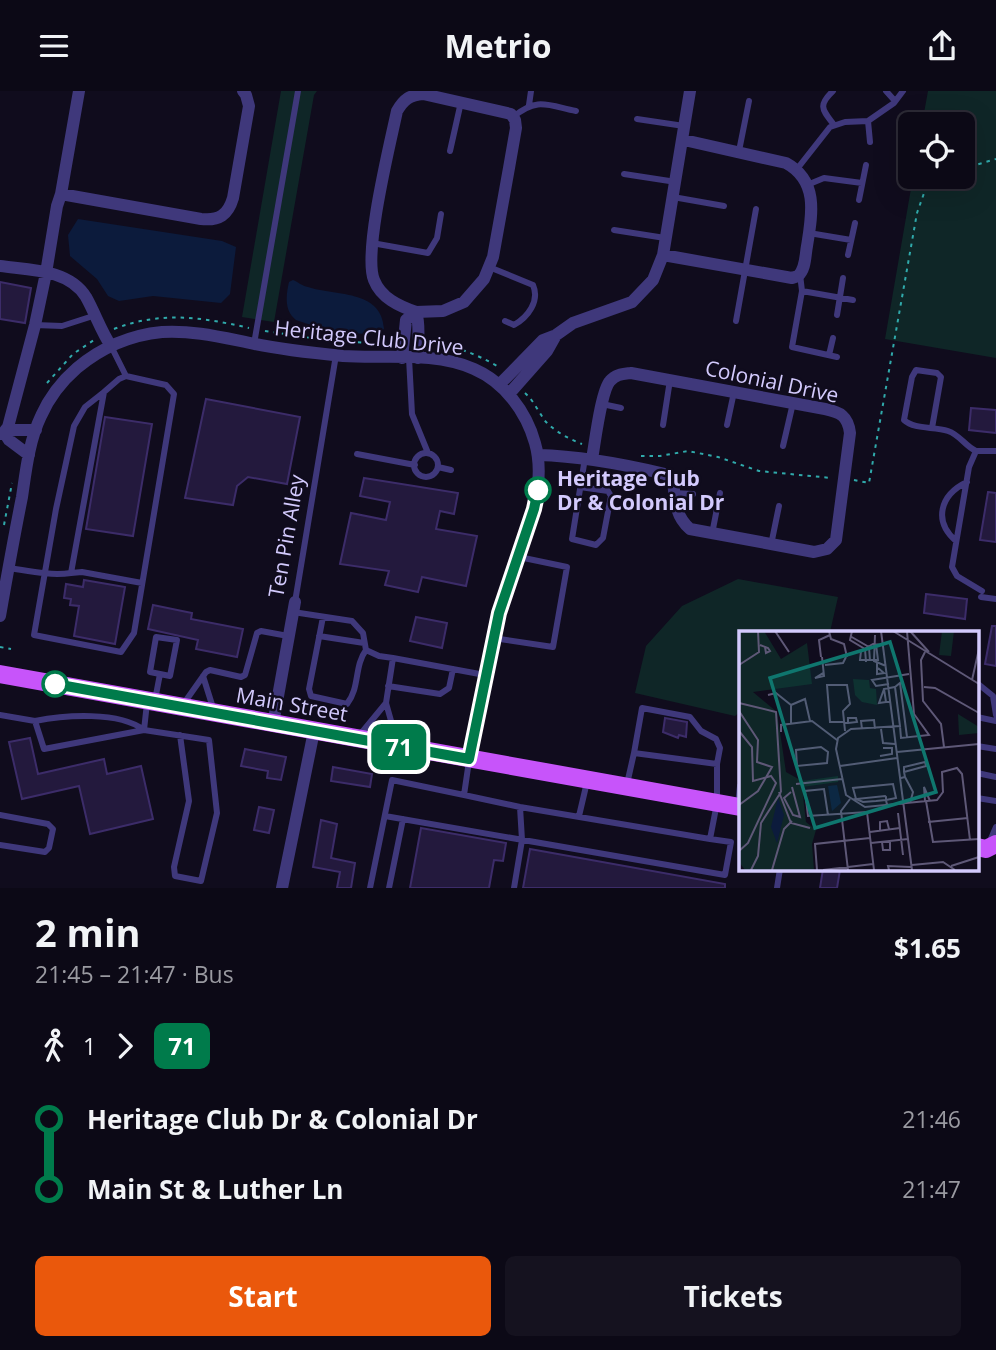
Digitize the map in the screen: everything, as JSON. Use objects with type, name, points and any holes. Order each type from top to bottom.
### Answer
[{"type":"main road","name":"Main Street","points":[[0,674],[739,807]]},
{"type":"street","points":[[2,433],[8,427],[35,325],[79,91]]},
{"type":"street","points":[[61,194],[201,219],[220,218],[229,209],[233,198],[249,106],[243,91]]},
{"type":"street","points":[[504,390],[533,349],[543,340],[573,323],[632,302],[653,280],[663,255],[690,91]]},
{"type":"street","points":[[423,94],[461,102],[503,111],[513,117],[516,128],[493,257],[484,279],[464,302],[443,311],[416,312],[399,306],[383,293],[375,283],[371,271],[372,243],[397,111],[405,95],[423,94]]},
{"type":"street","points":[[663,255],[792,278],[800,274],[804,266],[813,208],[807,185],[797,169],[786,163],[684,140]]},
{"type":"street","points":[[0,266],[46,273],[73,282],[86,297],[93,316],[111,346]]},
{"type":"street","points":[[409,358],[406,320],[416,312]]},
{"type":"street","name":"Heritage Club Drive","points":[[0,616],[29,455],[36,430],[53,394],[92,358],[111,346],[145,335],[183,332],[336,355],[442,360],[472,368],[504,390],[530,429],[538,455],[539,479],[536,502],[505,589],[469,759]]},
{"type":"street","name":"Colonial Drive","points":[[538,455],[588,459],[665,474],[673,480],[680,520],[690,530],[814,552],[827,549],[836,540],[833,519],[849,424],[845,416],[837,412],[631,373],[619,374],[609,381],[588,459]]},
{"type":"street","points":[[2,433],[36,430]]},
{"type":"street","points":[[2,433],[29,455]]},
{"type":"street","name":"Ten Pin Alley","points":[[273,724],[294,607]]},
{"type":"street","points":[[282,888],[314,731]]},
{"type":"lane","name":"Heritage Club Drive","points":[[254,344],[298,91]]},
{"type":"lane","points":[[529,105],[531,91]]},
{"type":"lane","points":[[833,91],[824,99],[822,105],[834,125]]},
{"type":"lane","points":[[886,91],[895,101]]},
{"type":"lane","points":[[797,169],[830,127],[868,121],[895,101],[903,91]]},
{"type":"lane","points":[[739,151],[749,101]]},
{"type":"lane","points":[[450,151],[461,102]]},
{"type":"lane","points":[[513,117],[536,103],[576,111]]},
{"type":"lane","points":[[636,119],[686,127]]},
{"type":"lane","points":[[868,121],[870,142]]},
{"type":"lane","points":[[859,200],[866,165]]},
{"type":"lane","points":[[624,174],[676,182]]},
{"type":"lane","points":[[807,185],[824,178],[862,183]]},
{"type":"lane","points":[[673,197],[724,206]]},
{"type":"lane","points":[[736,321],[756,209]]},
{"type":"lane","points":[[372,243],[428,253],[437,239],[441,214]]},
{"type":"lane","points":[[848,255],[855,223]]},
{"type":"lane","points":[[614,230],[665,238]]},
{"type":"lane","points":[[809,233],[851,240]]},
{"type":"lane","points":[[489,267],[533,285],[535,289],[536,300],[521,320],[514,325],[505,321]]},
{"type":"lane","points":[[800,274],[802,291],[792,347],[837,356]]},
{"type":"lane","points":[[837,315],[843,278]]},
{"type":"lane","points":[[802,291],[852,300]]},
{"type":"lane","points":[[35,325],[62,326],[93,316]]},
{"type":"lane","points":[[829,355],[833,338]]},
{"type":"lane","points":[[111,346],[126,376]]},
{"type":"lane","name":"Ten Pin Alley","points":[[294,607],[336,355]]},
{"type":"lane","points":[[409,358],[412,414],[428,453],[437,459],[438,467],[431,475],[424,476],[417,472],[415,464],[420,454],[428,453]]},
{"type":"lane","points":[[932,428],[941,377],[937,373],[916,370],[912,377],[904,420],[909,425],[947,430],[976,451],[996,451]]},
{"type":"lane","points":[[126,376],[166,385],[174,394],[134,633],[121,652],[34,635],[74,426],[85,407],[126,376]]},
{"type":"lane","points":[[663,425],[670,380]]},
{"type":"lane","points":[[71,573],[104,392]]},
{"type":"lane","points":[[727,425],[734,392]]},
{"type":"lane","points":[[783,446],[793,403]]},
{"type":"lane","points":[[602,404],[621,408]]},
{"type":"lane","points":[[976,451],[967,482],[952,568],[957,576],[982,594],[996,599]]},
{"type":"lane","points":[[358,454],[415,464]]},
{"type":"lane","points":[[580,487],[608,492],[611,496],[603,538],[596,545],[572,539],[580,487],[588,459]]},
{"type":"lane","points":[[438,467],[451,470]]},
{"type":"lane","points":[[956,541],[946,532],[942,518],[947,495],[967,482]]},
{"type":"lane","points":[[674,493],[693,495]]},
{"type":"lane","points":[[712,534],[720,493]]},
{"type":"lane","points":[[771,545],[779,506]]},
{"type":"lane","points":[[493,638],[553,647],[567,567],[517,556]]},
{"type":"lane","points":[[9,568],[45,573],[82,572],[142,583]]},
{"type":"lane","points":[[294,607],[356,624],[363,633],[365,646],[355,692],[347,703],[319,699],[311,696],[309,689],[323,617]]},
{"type":"lane","points":[[181,707],[210,670],[241,677],[248,671],[257,633],[261,631],[288,636]]},
{"type":"lane","points":[[319,636],[365,646],[379,656],[485,674]]},
{"type":"lane","points":[[156,637],[177,640],[170,676],[160,674],[150,672],[156,637]]},
{"type":"lane","points":[[393,657],[386,703],[398,746]]},
{"type":"lane","points":[[388,686],[440,694],[450,688],[453,669]]},
{"type":"lane","points":[[144,730],[160,674]]},
{"type":"lane","points":[[203,676],[215,713]]},
{"type":"lane","points":[[978,684],[993,696],[996,715]]},
{"type":"lane","points":[[356,739],[386,703]]},
{"type":"lane","points":[[626,787],[642,708],[690,717],[701,731],[716,739],[720,748],[717,764],[718,803],[710,839]]},
{"type":"lane","points":[[0,715],[35,721],[58,716],[103,717],[134,722],[144,730]]},
{"type":"lane","points":[[978,717],[996,721]]},
{"type":"lane","points":[[35,721],[44,749],[144,730],[209,740],[217,813],[201,881],[175,876],[174,867],[189,801],[180,736]]},
{"type":"lane","points":[[978,746],[996,749]]},
{"type":"lane","points":[[634,753],[717,764]]},
{"type":"lane","points":[[464,795],[469,759]]},
{"type":"lane","points":[[978,773],[996,776]]},
{"type":"lane","points":[[370,888],[392,780],[520,807],[731,842],[725,875],[385,816]]},
{"type":"lane","points":[[579,816],[587,780]]},
{"type":"lane","points":[[978,798],[996,801]]},
{"type":"lane","points":[[513,888],[522,840],[520,807]]},
{"type":"lane","points":[[0,815],[48,824],[53,829],[49,848],[45,852],[0,845]]},
{"type":"lane","points":[[389,888],[402,819]]},
{"type":"lane","points":[[989,850],[996,827]]},
{"type":"path","points":[[975,165],[996,159]]},
{"type":"path","points":[[0,647],[11,649]]},
{"type":"green space","points":[[281,91],[317,91],[314,95],[274,322],[242,317]]},
{"type":"green space","points":[[928,91],[996,91],[996,358],[885,339],[911,189],[975,189],[975,112],[924,112]]},
{"type":"green space","points":[[738,579],[838,597],[830,631],[739,631],[739,713],[735,716],[635,693],[646,646],[682,606]]},
{"type":"water","points":[[78,219],[222,241],[236,247],[230,294],[221,303],[153,296],[119,301],[108,296],[97,279],[70,256],[68,235]]},
{"type":"water","points":[[293,280],[319,290],[355,296],[366,301],[375,307],[381,316],[384,329],[365,334],[353,333],[296,320],[289,312],[287,303],[289,282]]},
{"type":"building","points":[[0,282],[31,288],[25,323],[0,319]]},
{"type":"building","points":[[206,399],[300,417],[287,484],[248,477],[237,486],[233,505],[185,498]]},
{"type":"building","points":[[971,408],[996,410],[996,433],[969,430]]},
{"type":"building","points":[[105,417],[152,424],[133,536],[86,529]]},
{"type":"building","points":[[364,478],[458,493],[454,514],[440,511],[436,529],[477,536],[466,586],[422,577],[418,592],[385,585],[389,571],[340,564],[351,513],[386,520],[390,502],[360,496]]},
{"type":"building","points":[[988,492],[996,493],[996,542],[980,540]]},
{"type":"building","points":[[84,580],[125,587],[115,644],[74,636],[79,606],[70,605],[71,599],[64,598],[66,584],[83,587]]},
{"type":"building","points":[[926,594],[967,599],[965,619],[924,613]]},
{"type":"building","points":[[153,605],[192,613],[191,619],[243,629],[237,657],[196,649],[198,640],[148,629]]},
{"type":"building","points":[[416,617],[447,623],[442,648],[410,641]]},
{"type":"building","points":[[992,626],[996,626],[996,666],[985,664]]},
{"type":"building","points":[[665,718],[687,722],[686,737],[679,735],[678,738],[663,732]]},
{"type":"building","points":[[30,738],[38,774],[104,759],[107,774],[141,766],[153,819],[90,834],[79,786],[22,799],[9,742]]},
{"type":"building","points":[[245,749],[286,757],[281,780],[267,778],[268,771],[241,766]]},
{"type":"building","points":[[333,767],[372,774],[370,787],[331,781]]},
{"type":"building","points":[[259,807],[274,810],[269,833],[254,830]]},
{"type":"building","points":[[321,820],[337,824],[331,858],[355,863],[351,888],[337,888],[340,872],[313,867]]},
{"type":"building","points":[[421,828],[506,843],[503,861],[494,860],[489,888],[410,888]]},
{"type":"building","points":[[530,849],[725,884],[725,888],[523,888]]},
{"type":"building","points":[[823,871],[840,871],[837,888],[820,888]]},
{"type":"bus line","name":"71","points":[[55,684],[469,759],[505,589],[534,509],[538,490]]},
{"type":"place","name":"Heritage Club Dr & Colonial Dr","points":[[538,490]]}]
